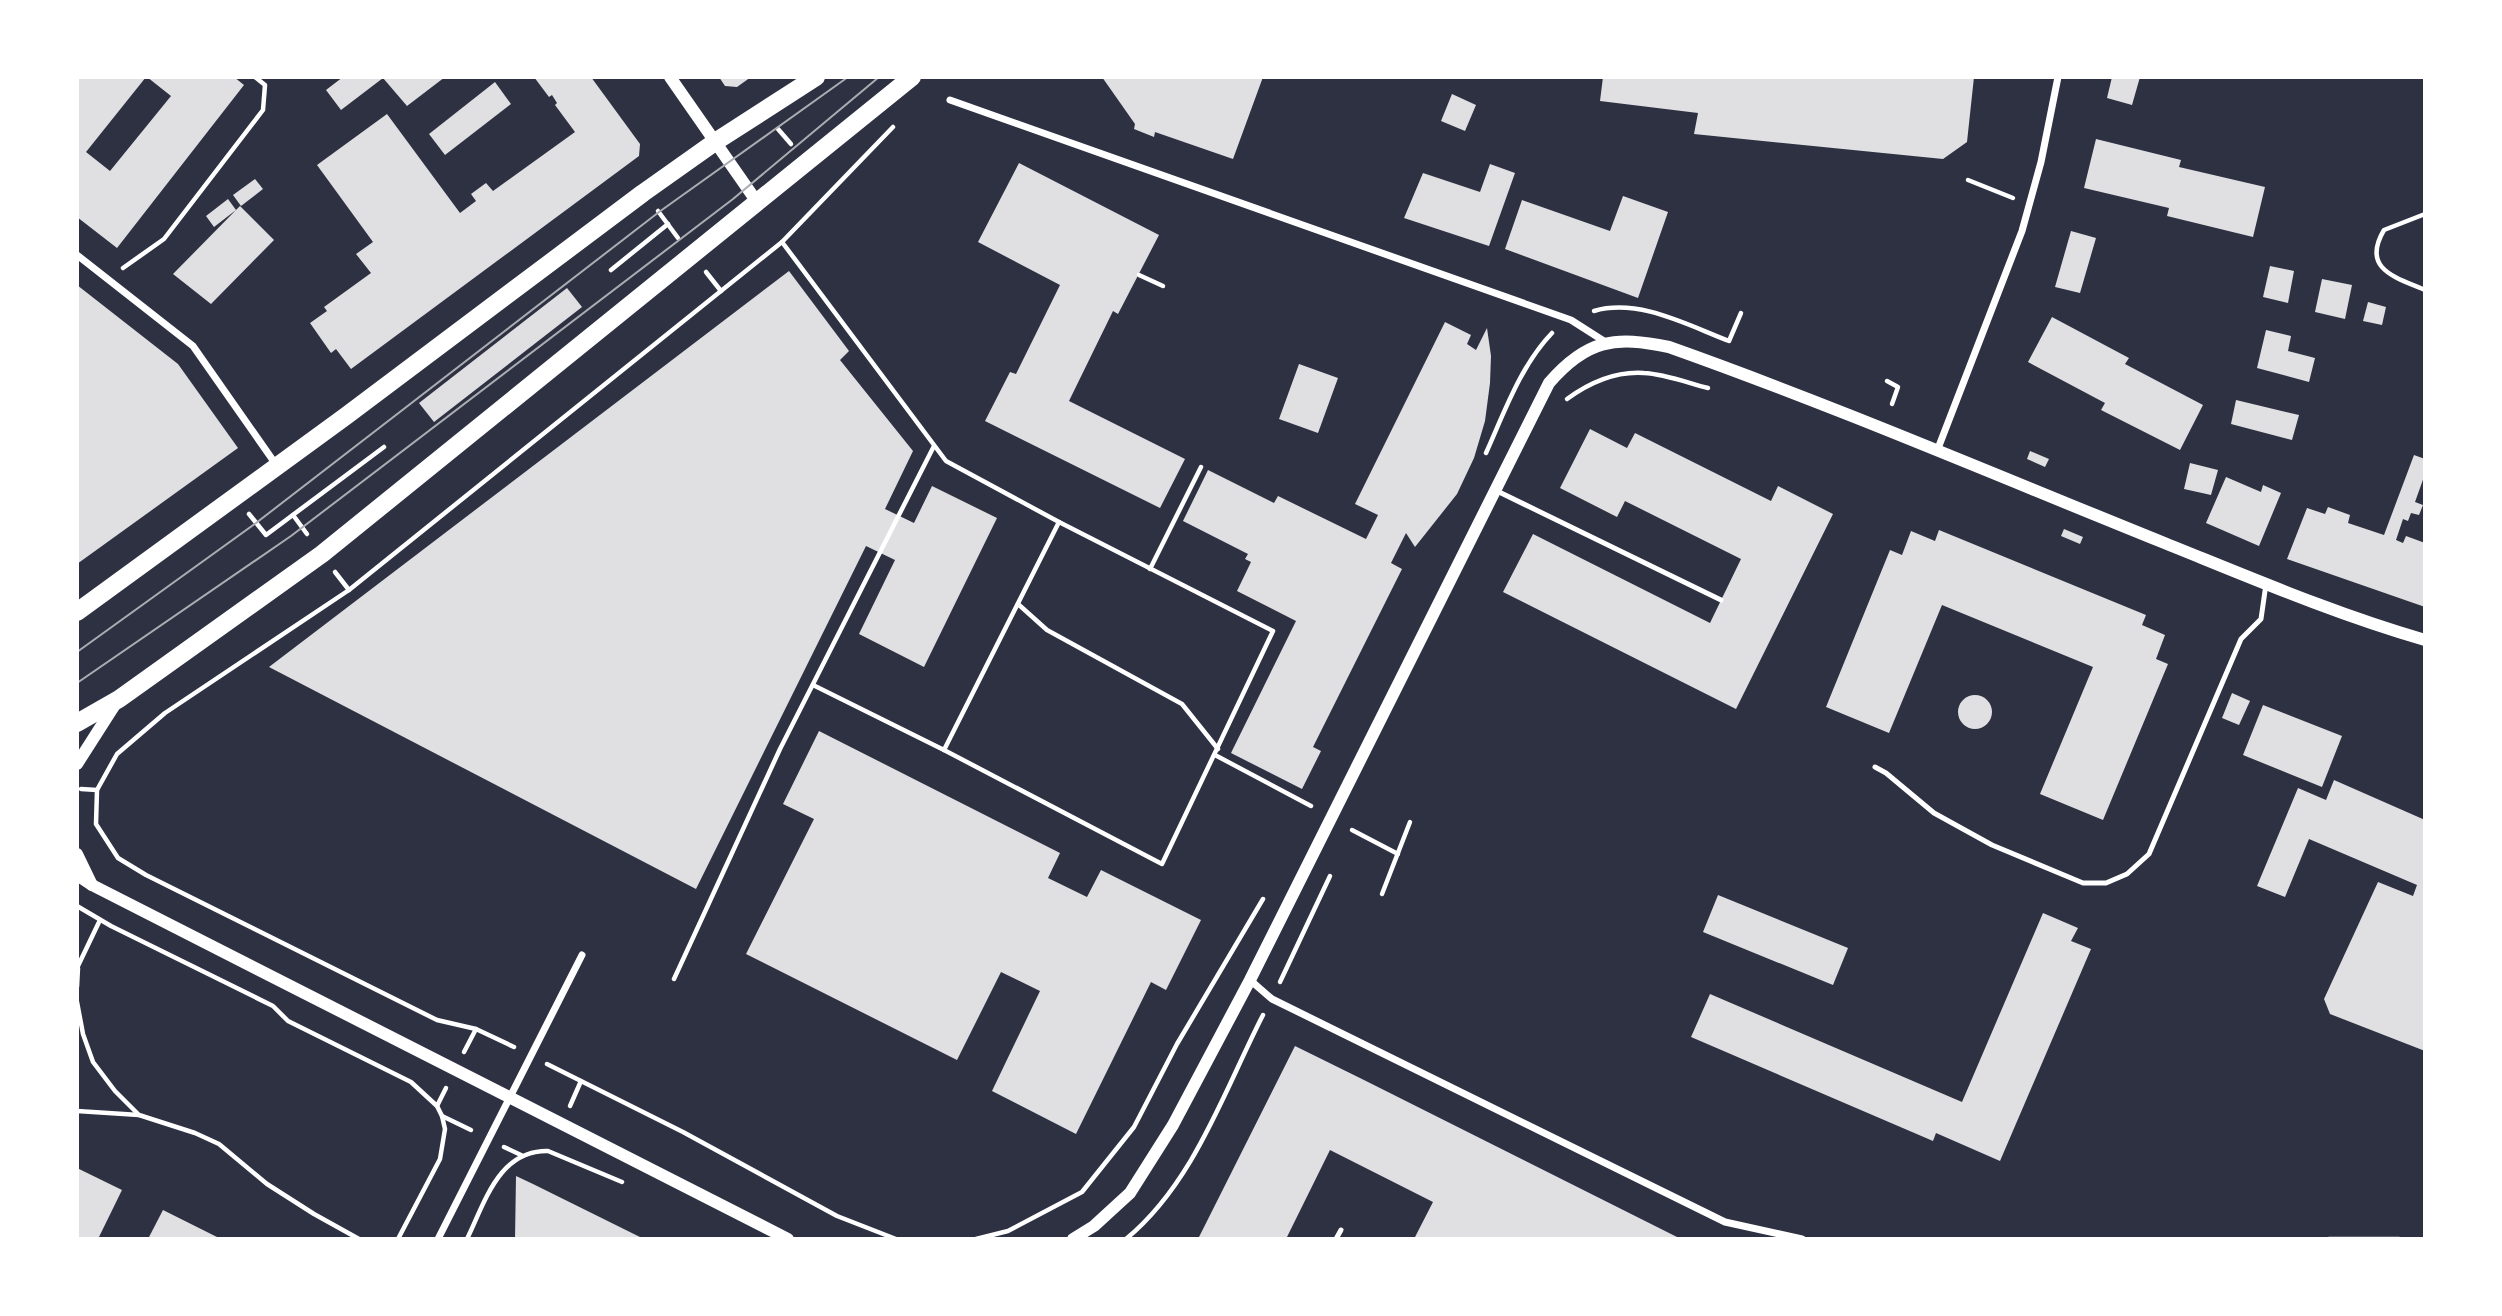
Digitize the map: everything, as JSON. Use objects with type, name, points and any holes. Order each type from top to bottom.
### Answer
[{"type":"main road","points":[[77,612],[715,142],[816,77]]},
{"type":"main road","points":[[77,723],[118,699],[322,554],[912,77]]},
{"type":"street","points":[[670,77],[757,202]]},
{"type":"street","points":[[1937,450],[2022,231],[2041,162],[2058,77]]},
{"type":"street","points":[[950,100],[1571,320],[1607,343]]},
{"type":"street","points":[[77,255],[193,346],[277,467]]},
{"type":"street","points":[[1073,1239],[1094,1226],[1129,1194],[1173,1125],[1250,980],[1549,383],[1565,364],[1582,353],[1607,343],[1634,340],[1669,347],[1937,450],[2266,584],[2384,628],[2425,640]]},
{"type":"street","points":[[77,764],[118,699]]},
{"type":"street","points":[[77,854],[92,885]]},
{"type":"street","points":[[77,875],[788,1239]]},
{"type":"street","points":[[438,1239],[582,955]]},
{"type":"street","points":[[1250,980],[1272,999],[1725,1222],[1781,1237],[1802,1239]]},
{"type":"lane","points":[[1495,489],[1721,600]]},
{"type":"lane","points":[[1875,767],[1934,813],[1992,845],[2052,872],[2083,883],[2106,883],[2127,874],[2150,853],[2241,639],[2260,619],[2266,584]]},
{"type":"lane","points":[[1336,1239],[1341,1230]]},
{"type":"path","points":[[108,278],[164,239],[262,110],[265,85],[255,77]]},
{"type":"path","points":[[476,1029],[437,1020],[146,875],[118,858],[96,824],[97,790],[117,754],[165,713],[349,590],[782,242],[899,122]]},
{"type":"path","points":[[1968,180],[2029,204]]},
{"type":"path","points":[[2425,214],[2384,230],[2375,250],[2377,260],[2392,276],[2425,290]]},
{"type":"path","points":[[611,270],[668,224]]},
{"type":"path","points":[[782,242],[946,461],[1273,631],[1162,864],[813,685]]},
{"type":"path","points":[[1139,275],[1163,286]]},
{"type":"path","points":[[1728,341],[1741,313]]},
{"type":"path","points":[[1484,458],[1510,400],[1542,344],[1553,332],[1571,320]]},
{"type":"path","points":[[1562,403],[1582,388],[1608,377],[1644,373],[1709,388],[1727,368]]},
{"type":"path","points":[[1887,381],[1898,387],[1892,404]]},
{"type":"path","points":[[674,979],[761,789],[934,446]]},
{"type":"path","points":[[293,515],[384,447]]},
{"type":"path","points":[[1150,569],[1201,467]]},
{"type":"path","points":[[944,750],[1059,522]]},
{"type":"path","points":[[1018,604],[1047,631],[1182,705],[1216,752],[1311,806],[1305,818]]},
{"type":"path","points":[[81,789],[97,790]]},
{"type":"path","points":[[1357,818],[1352,830],[1398,854]]},
{"type":"path","points":[[1382,894],[1410,822]]},
{"type":"path","points":[[1126,1239],[1144,1224],[1174,1187],[1204,1135],[1335,867]]},
{"type":"path","points":[[976,1239],[1008,1231],[1082,1192],[1134,1127],[1177,1044],[1269,889]]},
{"type":"path","points":[[77,906],[274,1006],[288,1021],[411,1082],[437,1106],[445,1129],[440,1159],[398,1239]]},
{"type":"path","points":[[77,987],[78,968],[100,920]]},
{"type":"path","points":[[77,1002],[83,1034],[93,1062],[115,1091],[139,1115]]},
{"type":"path","points":[[582,1081],[836,1216],[896,1239]]},
{"type":"path","points":[[77,1111],[139,1115],[195,1133],[219,1144],[267,1184],[359,1239]]},
{"type":"path","points":[[467,1239],[500,1171],[522,1156]]},
{"type":"path","points":[[2329,1239],[2399,1239]]},
{"type":"building","points":[[78,77],[146,77],[86,152],[110,171],[171,96],[147,77],[234,77],[244,85],[117,248],[77,217]]},
{"type":"building","points":[[343,77],[445,77],[407,106],[383,78],[341,110],[326,90]]},
{"type":"building","points":[[534,77],[591,77],[640,144],[639,156],[351,369],[336,349],[331,353],[310,323],[327,311],[324,307],[371,273],[356,254],[373,242],[317,165],[387,114],[460,213],[476,201],[471,194],[486,183],[493,191],[575,132],[555,105],[557,103],[552,95],[549,97]]},
{"type":"building","points":[[719,77],[751,77],[737,87],[725,86]]},
{"type":"building","points":[[1102,77],[1263,77],[1233,159],[1155,132],[1154,137],[1134,129],[1135,124]]},
{"type":"building","points":[[1603,77],[1974,77],[1967,142],[1943,159],[1694,134],[1698,113],[1600,101]]},
{"type":"building","points":[[2112,77],[2140,77],[2132,105],[2107,98]]},
{"type":"building","points":[[495,82],[511,104],[445,155],[429,134]]},
{"type":"building","points":[[1452,94],[1476,105],[1465,131],[1441,121]]},
{"type":"building","points":[[2096,139],[2181,160],[2179,167],[2265,187],[2253,237],[2167,216],[2169,208],[2084,188]]},
{"type":"building","points":[[1019,163],[1159,235],[1118,314],[1113,311],[1069,401],[1185,459],[1160,508],[985,421],[1010,372],[1016,374],[1060,285],[978,242]]},
{"type":"building","points":[[1490,164],[1515,173],[1489,246],[1404,218],[1423,173],[1480,192]]},
{"type":"building","points":[[255,179],[263,189],[241,206],[233,195]]},
{"type":"building","points":[[1623,196],[1668,212],[1638,298],[1505,249],[1522,200],[1610,231]]},
{"type":"building","points":[[228,199],[236,210],[214,227],[206,216]]},
{"type":"building","points":[[240,206],[274,240],[211,304],[173,274]]},
{"type":"building","points":[[2071,231],[2096,238],[2080,293],[2055,287]]},
{"type":"building","points":[[2270,266],[2294,271],[2288,303],[2263,297]]},
{"type":"building","points":[[789,271],[849,351],[840,360],[913,451],[885,509],[914,523],[932,486],[997,518],[924,667],[859,634],[895,560],[866,546],[696,889],[269,667]]},
{"type":"building","points":[[2322,279],[2352,285],[2345,319],[2315,312]]},
{"type":"building","points":[[77,285],[178,364],[238,448],[77,564]]},
{"type":"building","points":[[567,288],[582,307],[434,422],[419,403]]},
{"type":"building","points":[[2368,302],[2386,307],[2382,325],[2363,321]]},
{"type":"building","points":[[2052,317],[2129,358],[2125,364],[2203,405],[2180,450],[2101,410],[2105,403],[2028,362]]},
{"type":"building","points":[[1445,322],[1471,335],[1467,344],[1476,350],[1487,328],[1491,356],[1490,383],[1485,421],[1474,458],[1457,494],[1415,547],[1406,533],[1391,563],[1402,569],[1313,747],[1321,751],[1302,789],[1231,753],[1296,621],[1237,591],[1251,562],[1245,559],[1248,554],[1183,521],[1208,470],[1274,503],[1278,496],[1366,539],[1378,515],[1355,504]]},
{"type":"building","points":[[2266,330],[2291,336],[2288,351],[2315,358],[2309,382],[2257,368]]},
{"type":"building","points":[[1299,364],[1338,378],[1318,433],[1279,419]]},
{"type":"building","points":[[2236,400],[2299,415],[2292,440],[2231,424]]},
{"type":"building","points":[[1590,429],[1627,448],[1635,433],[1771,501],[1778,486],[1833,514],[1736,709],[1503,592],[1533,534],[1710,623],[1741,559],[1625,501],[1617,517],[1560,488]]},
{"type":"building","points":[[2030,451],[2049,459],[2045,467],[2027,459]]},
{"type":"building","points":[[2414,455],[2425,459],[2425,474],[2415,502],[2423,505],[2419,515],[2411,513],[2408,521],[2403,519],[2396,540],[2403,543],[2406,536],[2425,543],[2425,607],[2287,559],[2307,508],[2325,514],[2328,507],[2350,515],[2348,523],[2384,535]]},
{"type":"building","points":[[2190,463],[2218,470],[2211,495],[2184,489]]},
{"type":"building","points":[[2226,477],[2261,492],[2263,485],[2281,493],[2259,546],[2206,523]]},
{"type":"building","points":[[2064,529],[2083,537],[2080,544],[2061,536]]},
{"type":"building","points":[[1939,530],[2146,615],[2142,625],[2165,635],[2156,659],[2168,664],[2103,820],[2040,794],[2093,667],[1942,605],[1889,733],[1826,707],[1890,550],[1902,555],[1911,531],[1935,541]]},
{"type":"building","points":[[2232,693],[2250,701],[2239,725],[2222,718]]},
{"type":"building","points":[[1975,695],[1987,700],[1992,712],[1987,724],[1975,729],[1963,724],[1958,712],[1963,700]]},
{"type":"building","points":[[2263,705],[2342,736],[2322,787],[2243,755]]},
{"type":"building","points":[[819,731],[1060,853],[1048,878],[1087,897],[1101,870],[1201,920],[1166,990],[1151,982],[1076,1134],[992,1091],[1040,991],[1001,972],[957,1060],[746,954],[814,819],[783,804]]},
{"type":"building","points":[[2334,780],[2425,820],[2425,1051],[2330,1014],[2324,999],[2378,882],[2413,896],[2417,885],[2309,839],[2285,897],[2257,886],[2298,788],[2326,800]]},
{"type":"building","points":[[1718,895],[1848,948],[1833,985],[1703,932]]},
{"type":"building","points":[[2043,913],[2078,928],[2071,941],[2091,949],[2000,1161],[1936,1133],[1933,1141],[1691,1037],[1710,994],[1962,1102]]},
{"type":"building","points":[[1295,1046],[1681,1239],[1414,1239],[1433,1202],[1330,1150],[1286,1239],[1198,1239]]},
{"type":"building","points":[[77,1168],[122,1190],[98,1239],[77,1239]]},
{"type":"building","points":[[516,1176],[533,1184],[644,1239],[515,1239]]},
{"type":"building","points":[[163,1210],[221,1239],[148,1239]]},
{"type":"tram line","points":[[77,652],[256,523],[659,212],[848,77]]},
{"type":"tram line","points":[[77,683],[291,536],[733,199],[879,77]]}]
